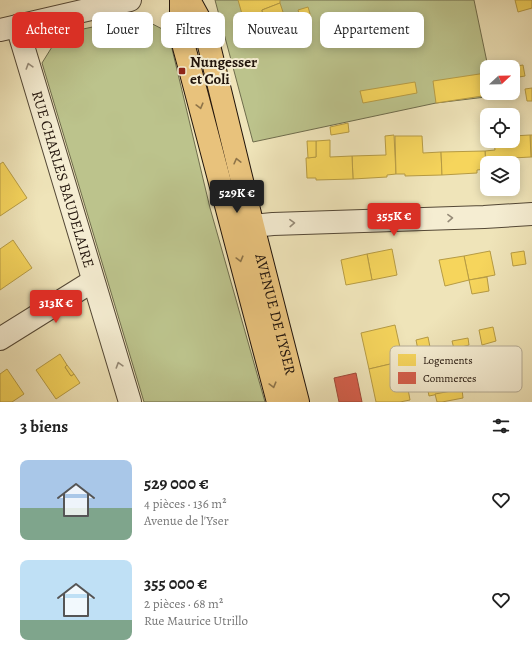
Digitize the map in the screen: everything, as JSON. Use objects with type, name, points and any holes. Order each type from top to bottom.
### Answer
[{"type":"main road","name":"AVENUE DE L'YSER","points":[[182,0],[181,36],[190,69],[298,402]]},
{"type":"main road","name":"AVENUE DE L'YSER","points":[[189,0],[205,29],[243,230],[278,402]]},
{"type":"street","points":[[9,28],[130,0]]},
{"type":"street","name":"RUE CHARLES BAUDELAIRE","points":[[9,28],[94,280],[130,402]]},
{"type":"street","points":[[243,230],[273,224],[532,214]]},
{"type":"street","points":[[0,339],[94,280]]},
{"type":"green space","points":[[215,0],[474,0],[487,60],[480,60],[480,98],[436,103],[253,142],[225,37],[225,12],[218,12]]},
{"type":"green space","points":[[153,24],[161,28],[161,48],[172,48],[210,208],[265,402],[144,402],[42,63],[51,48],[84,48],[84,29],[92,27],[92,48],[153,48]]},
{"type":"building: Logements","points":[[238,0],[280,0],[280,3],[262,10],[262,12],[241,12]]},
{"type":"building: Logements","points":[[515,0],[532,0],[532,8],[518,12]]},
{"type":"building: Logements","points":[[280,3],[283,12],[262,12],[262,10]]},
{"type":"building: Logements","points":[[308,7],[310,12],[299,12],[298,10]]},
{"type":"building: Logements","points":[[520,65],[523,65],[525,76],[520,77]]},
{"type":"building: Logements","points":[[480,74],[480,96],[436,103],[433,81]]},
{"type":"building: Logements","points":[[415,82],[417,93],[363,103],[360,91]]},
{"type":"building: Logements","points":[[532,88],[532,101],[527,101],[525,89]]},
{"type":"building: Logements","points":[[348,123],[349,132],[331,135],[330,127]]},
{"type":"building: Logements","points":[[394,135],[396,174],[387,175],[387,177],[353,179],[352,156],[386,155],[385,136]]},
{"type":"building: Logements","points":[[530,135],[532,135],[532,157],[531,157]]},
{"type":"building: Logements","points":[[530,135],[531,157],[485,156],[485,151],[495,150],[495,148],[520,148],[520,136]]},
{"type":"building: Logements","points":[[395,136],[422,136],[423,153],[441,152],[442,175],[405,176],[405,174],[396,174]]},
{"type":"building: Logements","points":[[330,140],[330,157],[352,156],[353,179],[316,180],[316,178],[307,178],[306,158],[316,157],[316,141]]},
{"type":"building: Logements","points":[[307,141],[316,141],[316,157],[308,158]]},
{"type":"building: Logements","points":[[485,151],[485,156],[480,156],[480,170],[477,170],[477,173],[442,175],[441,152]]},
{"type":"building: Logements","points":[[3,162],[27,198],[0,216],[0,164]]},
{"type":"building: Logements","points":[[13,240],[32,268],[0,290],[0,249]]},
{"type":"building: Logements","points":[[392,249],[397,275],[372,280],[367,254]]},
{"type":"building: Logements","points":[[490,251],[495,275],[469,280],[464,256]]},
{"type":"building: Logements","points":[[524,251],[526,264],[513,266],[511,253]]},
{"type":"building: Logements","points":[[367,254],[372,280],[346,285],[341,260]]},
{"type":"building: Logements","points":[[464,256],[469,280],[445,286],[439,260]]},
{"type":"building: Logements","points":[[487,277],[489,291],[472,294],[469,280]]},
{"type":"building: Logements","points":[[395,325],[400,346],[390,346],[390,364],[369,369],[361,333]]},
{"type":"building: Logements","points":[[493,327],[496,341],[482,345],[479,330]]},
{"type":"building: Logements","points":[[428,337],[430,346],[417,346],[416,340]]},
{"type":"building: Logements","points":[[468,338],[469,345],[453,346],[452,341]]},
{"type":"building: Logements","points":[[60,354],[67,365],[65,367],[71,376],[74,374],[80,383],[56,399],[36,370]]},
{"type":"building: Logements","points":[[390,364],[390,392],[409,392],[410,400],[400,402],[376,402],[369,369]]},
{"type":"building: Logements","points":[[67,365],[74,374],[71,376],[65,367]]},
{"type":"building: Logements","points":[[7,369],[24,394],[12,402],[0,402],[0,374]]},
{"type":"building: Logements","points":[[428,392],[448,392],[429,396]]},
{"type":"building: Logements","points":[[446,392],[462,392],[463,398],[437,402],[435,394]]},
{"type":"building: Commerces","points":[[356,373],[362,402],[339,402],[334,378]]},
{"type":"place","name":"Nungesser et Coli","points":[[182,71]]}]
